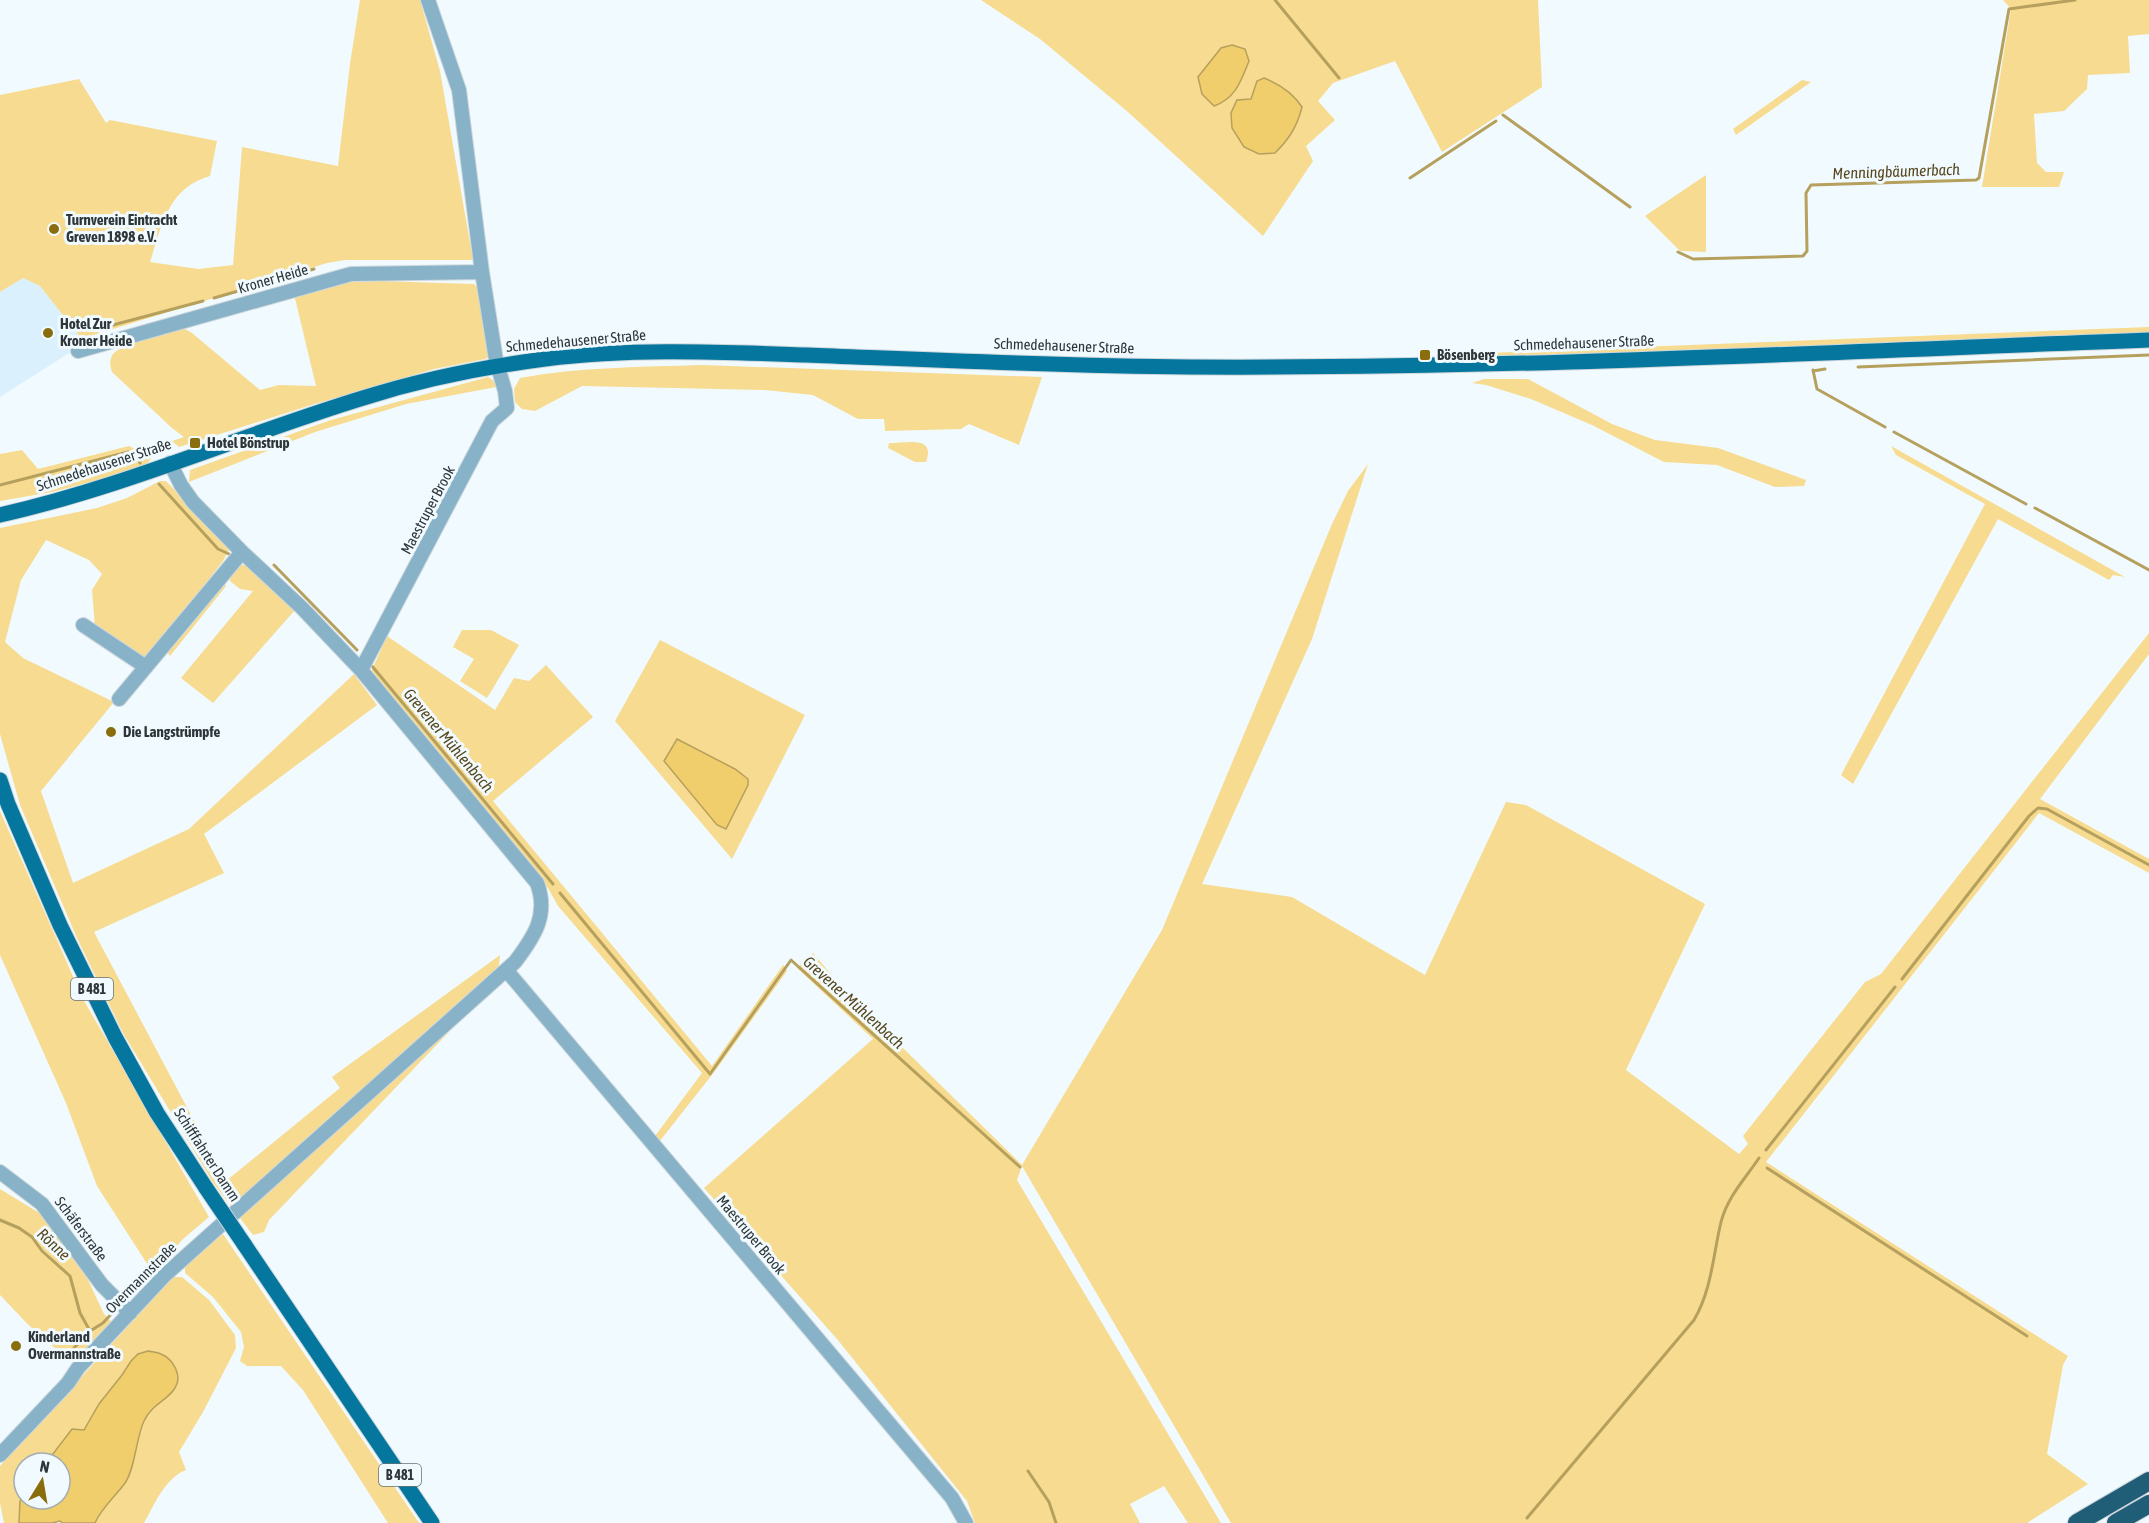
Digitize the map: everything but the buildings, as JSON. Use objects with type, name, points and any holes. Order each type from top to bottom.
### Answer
[{"type":"highway","points":[[2077,1523],[2149,1480]]},
{"type":"highway","points":[[2116,1523],[2149,1504]]},
{"type":"main road","name":"Schmedehausener Straße","points":[[0,515],[51,503],[368,396],[497,366],[588,355],[685,352],[1182,367],[1353,368],[1550,363],[2149,340]]},
{"type":"main road","name":"Schifffahrter Damm","points":[[0,780],[60,926],[115,1037],[157,1113],[432,1523]]},
{"type":"street","points":[[428,0],[459,90],[482,272],[497,366]]},
{"type":"street","name":"Kroner Heide","points":[[78,351],[351,274],[482,272]]},
{"type":"street","name":"Maestruper Brook","points":[[361,670],[492,421],[507,408],[505,391],[497,366]]},
{"type":"street","points":[[170,463],[193,502],[302,608],[361,670],[537,883],[543,898],[542,912],[527,947],[507,970]]},
{"type":"street","points":[[119,699],[242,552]]},
{"type":"street","points":[[83,625],[146,667]]},
{"type":"street","name":"Maestruper Brook","points":[[507,970],[952,1498],[966,1523]]},
{"type":"street","name":"Overmannstraße","points":[[0,1455],[165,1275],[507,970]]},
{"type":"street","name":"Schäferstraße","points":[[0,1172],[42,1204],[102,1285],[130,1312]]},
{"type":"shaded area","points":[[360,0],[420,0],[440,71],[473,260],[345,260],[327,263],[87,337],[85,343],[40,286],[23,278],[0,292],[0,95],[79,79],[106,123],[110,120],[217,141],[210,176],[185,189],[176,199],[163,222],[150,262],[198,269],[233,265],[242,147],[338,166]]},
{"type":"shaded area","points":[[981,0],[1538,0],[1542,87],[1442,152],[1395,61],[1333,83],[1318,101],[1335,120],[1306,146],[1313,161],[1263,236],[1128,112],[1040,39]]},
{"type":"shaded area","points":[[2003,0],[2149,0],[2149,34],[2128,36],[2130,73],[2088,75],[2087,89],[2064,111],[2034,114],[2037,163],[2046,172],[2064,172],[2059,187],[1982,187],[2011,9]]},
{"type":"shaded area","points":[[1232,45],[1245,49],[1249,61],[1233,94],[1214,106],[1202,94],[1198,77],[1221,48]]},
{"type":"shaded area","points":[[1264,78],[1285,90],[1302,107],[1295,127],[1280,148],[1275,153],[1259,154],[1244,147],[1232,128],[1231,113],[1237,100],[1251,99],[1257,81]]},
{"type":"shaded area","points":[[1802,80],[1811,82],[1736,135],[1733,129]]},
{"type":"shaded area","points":[[1706,175],[1706,252],[1680,251],[1645,216]]},
{"type":"shaded area","points":[[23,278],[40,286],[85,343],[0,397],[0,292]]},
{"type":"shaded area","points":[[346,282],[474,284],[477,287],[489,357],[434,369],[179,447],[172,441],[184,437],[112,372],[111,358],[118,350],[135,342],[183,328],[260,390],[279,385],[316,386],[294,294]]},
{"type":"shaded area","points":[[2149,327],[2149,333],[1488,358],[1487,353]]},
{"type":"shaded area","points":[[702,365],[1042,377],[1019,445],[969,424],[961,429],[885,431],[884,419],[858,419],[813,395],[765,390],[582,386],[535,411],[522,409],[515,402],[514,389],[520,378],[588,370]]},
{"type":"shaded area","points":[[488,377],[494,381],[496,387],[406,404],[315,432],[189,482],[190,470],[331,420]]},
{"type":"shaded area","points":[[1484,379],[1528,379],[1612,424],[1655,440],[1718,448],[1806,480],[1804,486],[1775,487],[1717,465],[1664,462],[1592,425],[1531,399],[1472,383]]},
{"type":"shaded area","points":[[918,442],[923,444],[928,453],[926,462],[915,462],[888,448],[889,443]]},
{"type":"shaded area","points":[[129,446],[141,452],[155,447],[151,459],[133,471],[52,492],[0,501],[0,454],[22,450],[38,469]]},
{"type":"shaded area","points":[[1891,446],[2125,577],[2113,575],[2109,580],[1998,519],[1853,784],[1841,775],[1985,504],[1896,455]]},
{"type":"shaded area","points":[[1368,464],[1312,639],[1202,884],[1292,897],[1425,975],[1506,802],[1526,805],[1705,904],[1626,1070],[1739,1154],[1748,1144],[1743,1136],[1865,982],[1881,974],[2149,633],[2149,654],[2040,799],[2149,859],[2149,873],[2039,813],[1766,1162],[2068,1356],[2063,1365],[2047,1454],[2088,1484],[2027,1523],[1231,1523],[1022,1166],[1017,1180],[1221,1523],[1188,1523],[1164,1486],[1130,1504],[1140,1523],[975,1523],[967,1501],[837,1339],[704,1188],[873,1039],[797,968],[813,953],[847,993],[1022,1165],[1162,930],[1332,524],[1348,491]]},
{"type":"shaded area","points":[[160,481],[166,481],[230,548],[223,561],[151,654],[144,657],[137,654],[95,627],[92,590],[102,574],[89,560],[46,540],[21,580],[5,642],[23,658],[114,702],[41,791],[73,883],[189,829],[354,674],[377,705],[204,834],[224,873],[94,932],[226,1181],[340,1088],[332,1077],[500,955],[499,965],[469,1011],[269,1220],[264,1232],[253,1235],[214,1184],[123,1033],[77,938],[20,805],[0,734],[0,528],[97,508],[127,498]]},
{"type":"shaded area","points":[[241,565],[249,565],[295,610],[213,703],[181,678],[253,591],[240,589],[230,581],[231,572]]},
{"type":"shaded area","points":[[223,582],[226,586],[170,656],[166,650]]},
{"type":"shaded area","points":[[462,630],[491,630],[519,645],[487,698],[460,681],[474,659],[453,647]]},
{"type":"shaded area","points":[[387,636],[495,710],[514,678],[529,681],[546,665],[593,717],[493,801],[712,1066],[783,965],[787,971],[715,1071],[659,1142],[655,1136],[702,1073],[558,906],[548,888],[371,672]]},
{"type":"shaded area","points":[[660,640],[805,715],[732,859],[615,721]]},
{"type":"shaded area","points":[[677,739],[735,769],[748,779],[748,785],[726,829],[717,825],[664,761]]},
{"type":"shaded area","points":[[0,811],[83,999],[209,1217],[183,1239],[153,1273],[97,1186],[66,1103],[0,955]]},
{"type":"shaded area","points":[[0,1189],[46,1217],[83,1269],[104,1314],[112,1322],[92,1346],[79,1356],[71,1356],[49,1343],[0,1295]]},
{"type":"shaded area","points":[[223,1234],[419,1523],[388,1523],[303,1390],[281,1366],[247,1366],[240,1361],[244,1347],[241,1332],[213,1297],[185,1273],[185,1265]]},
{"type":"shaded area","points":[[173,1277],[182,1277],[209,1300],[235,1335],[236,1348],[203,1412],[179,1452],[186,1470],[178,1474],[166,1486],[144,1523],[95,1523],[110,1499],[126,1481],[143,1423],[150,1410],[176,1388],[131,1361],[99,1404],[84,1431],[72,1430],[55,1451],[14,1451]]},
{"type":"shaded area","points":[[148,1351],[165,1356],[173,1364],[178,1378],[172,1392],[147,1415],[125,1483],[95,1523],[62,1523],[60,1521],[19,1523],[20,1511],[72,1511],[72,1451],[55,1451],[72,1429],[84,1430],[99,1404],[138,1354]]},
{"type":"shaded area","points":[[12,1453],[12,1511],[20,1511],[19,1523],[4,1523],[0,1503],[0,1466]]},
{"type":"waterway","name":"Menningbäumerbach","points":[[1275,0],[1339,78]]},
{"type":"waterway","name":"Menningbäumerbach","points":[[1678,252],[1693,259],[1803,256],[1807,251],[1806,193],[1811,185],[1976,180],[1979,178],[2009,9],[2075,0]]},
{"type":"waterway","name":"Menningbäumerbach","points":[[1503,115],[1630,207]]},
{"type":"waterway","points":[[1410,178],[1496,121]]},
{"type":"waterway","points":[[214,298],[314,269]]},
{"type":"waterway","points":[[98,329],[203,301]]},
{"type":"waterway","points":[[1858,367],[2149,355]]},
{"type":"waterway","points":[[1813,371],[1825,369]]},
{"type":"waterway","points":[[1813,370],[1817,389],[1885,427]]},
{"type":"waterway","points":[[1894,432],[2026,504]]},
{"type":"waterway","name":"Grevener Mühlenbach","points":[[0,485],[128,452],[138,454],[140,463]]},
{"type":"waterway","name":"Grevener Mühlenbach","points":[[159,484],[218,549],[229,554]]},
{"type":"waterway","points":[[2035,508],[2149,570]]},
{"type":"waterway","name":"Grevener Mühlenbach","points":[[274,565],[357,650]]},
{"type":"waterway","name":"Grevener Mühlenbach","points":[[372,666],[553,884]]},
{"type":"waterway","points":[[1902,979],[2029,816],[2038,808],[2047,809],[2149,865]]},
{"type":"waterway","name":"Grevener Mühlenbach","points":[[560,893],[710,1074],[791,960],[1020,1167]]},
{"type":"waterway","points":[[1766,1150],[1895,987]]},
{"type":"waterway","points":[[1527,1518],[1694,1320],[1705,1296],[1724,1213],[1732,1196],[1759,1158]]},
{"type":"waterway","points":[[1767,1168],[2027,1336]]},
{"type":"waterway","name":"Rönne","points":[[0,1220],[19,1228],[32,1237],[42,1251],[70,1276],[80,1313],[90,1331]]},
{"type":"waterway","name":"Rönne","points":[[126,1297],[157,1263]]},
{"type":"waterway","name":"Rönne","points":[[74,1348],[115,1310]]},
{"type":"waterway","points":[[1028,1471],[1049,1502],[1056,1523]]},
{"type":"place","name":"Turnverein Eintracht Greven 1898 e.V.","points":[[54,229]]},
{"type":"place","name":"Hotel Zur Kroner Heide","points":[[48,333]]},
{"type":"place","name":"Bösenberg","points":[[1425,355]]},
{"type":"place","name":"Hotel Bönstrup","points":[[195,443]]},
{"type":"place","name":"Die Langstrümpfe","points":[[111,732]]},
{"type":"place","name":"Kinderland Overmannstraße","points":[[16,1346]]}]
